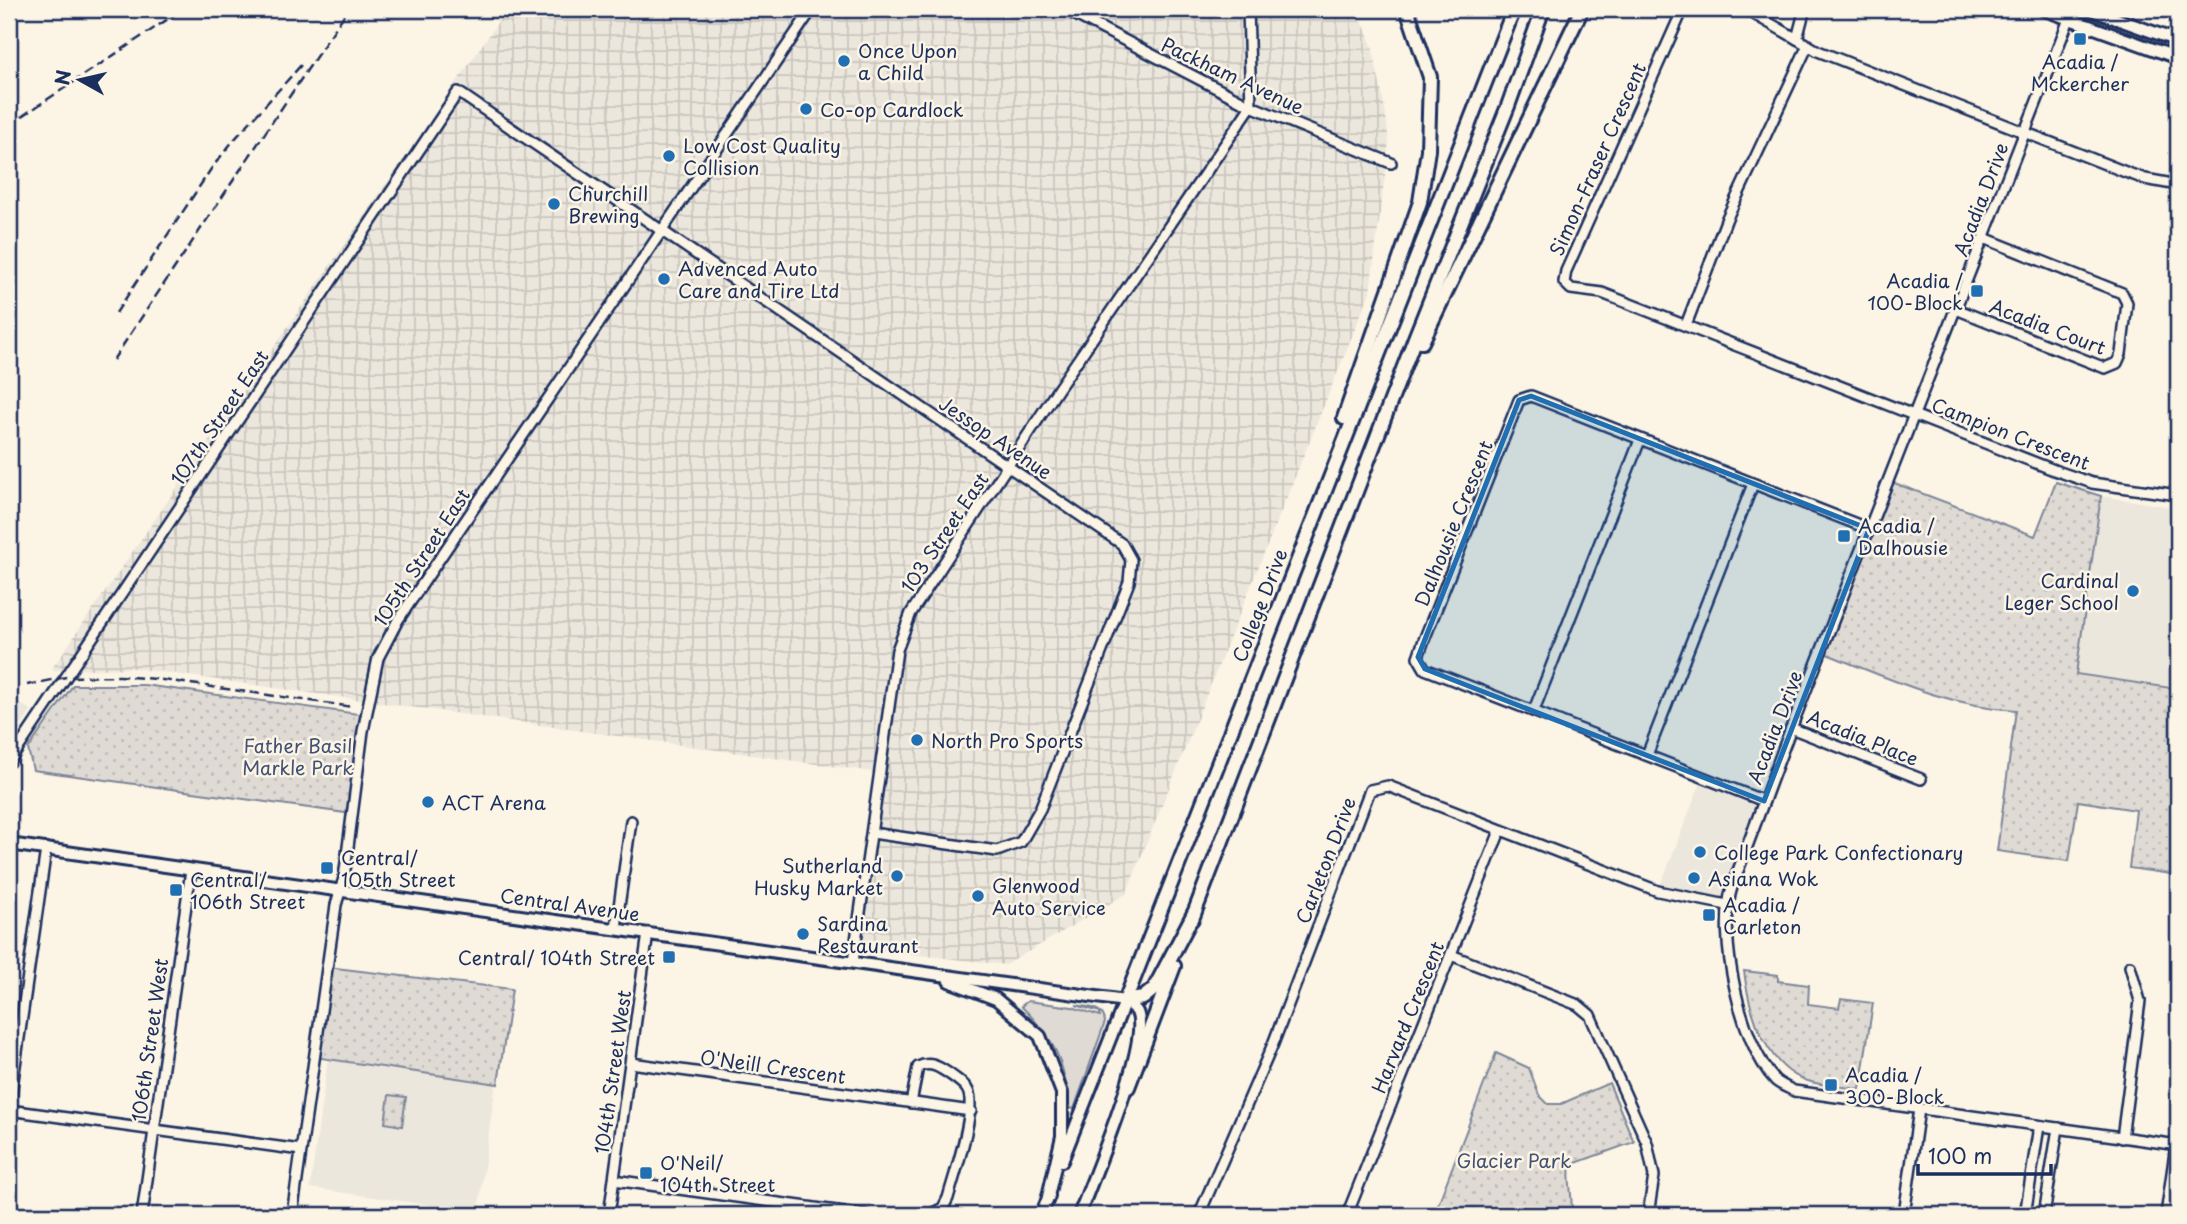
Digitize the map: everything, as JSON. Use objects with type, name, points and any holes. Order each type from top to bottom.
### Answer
[{"type":"highway","points":[[1330,473],[1335,444],[1420,202],[1428,150],[1430,77],[1407,9]]},
{"type":"highway","name":"College Drive","points":[[1125,1001],[1514,9]]},
{"type":"highway","points":[[1128,1087],[1415,338],[1508,106],[1543,9]]},
{"type":"highway","points":[[1388,411],[1582,9]]},
{"type":"highway","points":[[1125,1001],[1143,998],[1154,989],[1194,913]]},
{"type":"main road","points":[[2042,9],[2071,14],[2178,58]]},
{"type":"main road","points":[[2089,9],[2178,41]]},
{"type":"main road","name":"Central Avenue","points":[[9,844],[1125,1001]]},
{"type":"main road","points":[[930,974],[996,999],[1040,1036],[1062,1093],[1062,1136],[1047,1201]]},
{"type":"main road","points":[[1079,1215],[1128,1087],[1139,1026],[1136,1012],[1125,1001]]},
{"type":"main road","name":"College Drive","points":[[1041,1215],[1125,1001]]},
{"type":"street","name":"105th Street East","points":[[292,1215],[336,905],[345,875],[363,731],[378,658],[398,620],[812,9]]},
{"type":"street","name":"Packham Avenue","points":[[1064,9],[1251,106],[1391,163]]},
{"type":"street","points":[[1248,9],[1251,106]]},
{"type":"street","name":"Simon-Fraser Crescent","points":[[1683,9],[1564,277],[1566,285],[1571,289],[1602,293],[1914,414]]},
{"type":"street","points":[[1745,9],[1808,45],[2137,176],[2178,185]]},
{"type":"street","points":[[1797,39],[1802,16],[1800,9]]},
{"type":"street","name":"Acadia Drive","points":[[2071,14],[1791,728],[1731,889],[1727,905],[1734,991],[1739,1010],[1759,1056],[1774,1079],[1794,1091],[2177,1145]]},
{"type":"street","points":[[1686,325],[1727,218],[1808,45]]},
{"type":"street","name":"Jessop Avenue","points":[[458,92],[1122,544],[1131,560],[1129,582],[1040,809],[1021,842],[997,851],[872,833]]},
{"type":"street","name":"107th Street East","points":[[9,762],[458,92]]},
{"type":"street","name":"103 Street East","points":[[853,962],[897,650],[911,613],[1009,468],[1058,389],[1251,106]]},
{"type":"street","name":"Acadia Court","points":[[1956,309],[2105,368],[2113,366],[2120,359],[2127,303],[2122,293],[1984,239]]},
{"type":"street","name":"Dalhousie Crescent","points":[[1764,801],[1425,669],[1418,657],[1424,640],[1519,400],[1531,396],[1869,529]]},
{"type":"street","name":"Campion Crescent","points":[[1914,414],[2092,483],[2178,495]]},
{"type":"street","points":[[1534,710],[1640,440]]},
{"type":"street","points":[[1647,755],[1753,484]]},
{"type":"street","name":"Acadia Place","points":[[1791,728],[1921,779]]},
{"type":"street","name":"Carleton Drive","points":[[1199,1215],[1273,1044],[1370,790],[1388,786],[1657,891],[1727,905]]},
{"type":"street","points":[[616,928],[631,821]]},
{"type":"street","name":"Harvard Crescent","points":[[1347,1215],[1500,831]]},
{"type":"street","points":[[46,849],[9,1109],[301,1150]]},
{"type":"street","name":"106th Street West","points":[[142,1215],[191,870]]},
{"type":"street","name":"104th Street West","points":[[609,1215],[648,933]]},
{"type":"street","points":[[1451,955],[1578,1005],[1590,1015],[1647,1143],[1654,1176],[1648,1215]]},
{"type":"street","points":[[2122,1138],[2140,1001],[2130,966]]},
{"type":"street","name":"O'Neill Crescent","points":[[631,1063],[971,1111]]},
{"type":"street","points":[[911,1103],[918,1067],[930,1064],[938,1066],[969,1092],[971,1111],[943,1209],[920,1215]]},
{"type":"street","points":[[1903,1215],[1919,1109]]},
{"type":"street","points":[[2025,1215],[2039,1126]]},
{"type":"street","points":[[2045,1215],[2057,1128]]},
{"type":"street","points":[[2166,1215],[2177,1145]]},
{"type":"street","points":[[614,1180],[866,1215]]},
{"type":"highlighted area","points":[[1531,396],[1869,529],[1764,801],[1425,669],[1418,657],[1519,400]]},
{"type":"shaded area","points":[[507,9],[1357,9],[1372,45],[1389,143],[1370,292],[1126,894],[1006,965],[857,948],[880,773],[133,668],[51,670]]},
{"type":"shaded area","name":"Cardinal Leger School","points":[[2101,496],[2178,508],[2178,689],[2076,675]]},
{"type":"shaded area","points":[[9,699],[32,710],[9,744]]},
{"type":"shaded area","points":[[1703,777],[1764,801],[1727,905],[1658,891]]},
{"type":"shaded area","points":[[328,1058],[496,1082],[478,1212],[310,1188]]},
{"type":"green space","points":[[1889,481],[2035,536],[2056,482],[2101,496],[2076,674],[2178,689],[2178,875],[2129,868],[2136,810],[2078,801],[2069,861],[1997,851],[2016,710],[1940,696],[1822,652]]},
{"type":"green space","name":"Father Basil Markle Park","points":[[73,685],[144,685],[366,715],[353,814],[33,770],[28,749]]},
{"type":"green space","points":[[327,967],[512,989],[498,1084],[314,1057]]},
{"type":"green space","points":[[1744,971],[1778,975],[1778,981],[1809,985],[1808,1004],[1839,1008],[1841,999],[1873,1003],[1860,1089],[1811,1082],[1782,1065],[1771,1052],[1756,1021]]},
{"type":"green space","points":[[1028,1001],[1072,1007],[1100,1016],[1100,1012],[1076,1005],[1090,1007],[1099,1011],[1102,1013],[1104,1017],[1105,1022],[1074,1109],[1070,1108],[1065,1077],[1050,1040],[1021,1006]]},
{"type":"green space","name":"Glacier Park","points":[[1496,1053],[1529,1068],[1539,1095],[1548,1104],[1561,1104],[1609,1083],[1634,1142],[1570,1165],[1571,1215],[1434,1215]]},
{"type":"green space","points":[[389,1095],[406,1097],[402,1126],[385,1123]]},
{"type":"railway","points":[[9,125],[183,9]]},
{"type":"railway","points":[[113,360],[348,9]]},
{"type":"railway","points":[[116,313],[211,169],[302,64]]},
{"type":"railway","points":[[27,685],[66,677],[120,676],[353,707]]},
{"type":"place","name":"Acadia / Mckercher","points":[[2080,39]]},
{"type":"place","name":"Once Upon a Child","points":[[844,61]]},
{"type":"place","name":"Co-op Cardlock","points":[[806,109]]},
{"type":"place","name":"Low Cost Quality Collision","points":[[669,156]]},
{"type":"place","name":"Churchill Brewing","points":[[554,204]]},
{"type":"place","name":"Advenced Auto Care and Tire Ltd","points":[[664,279]]},
{"type":"place","name":"Acadia / 100-Block","points":[[1977,291]]},
{"type":"place","name":"Acadia / Dalhousie","points":[[1844,536]]},
{"type":"place","name":"Cardinal Leger School","points":[[2133,591]]},
{"type":"place","name":"North Pro Sports","points":[[917,740]]},
{"type":"place","name":"ACT Arena","points":[[428,802]]},
{"type":"place","name":"College Park Confectionary","points":[[1700,852]]},
{"type":"place","name":"Central/ 105th Street","points":[[327,868]]},
{"type":"place","name":"Sutherland Husky Market","points":[[897,876]]},
{"type":"place","name":"Asiana Wok","points":[[1694,878]]},
{"type":"place","name":"Central/ 106th Street","points":[[176,890]]},
{"type":"place","name":"Glenwood Auto Service","points":[[978,896]]},
{"type":"place","name":"Acadia / Carleton","points":[[1709,915]]},
{"type":"place","name":"Sardina Restaurant","points":[[803,934]]},
{"type":"place","name":"Central/ 104th Street","points":[[669,957]]},
{"type":"place","name":"Acadia / 300-Block","points":[[1831,1085]]},
{"type":"place","name":"O'Neil/ 104th Street","points":[[646,1173]]}]
